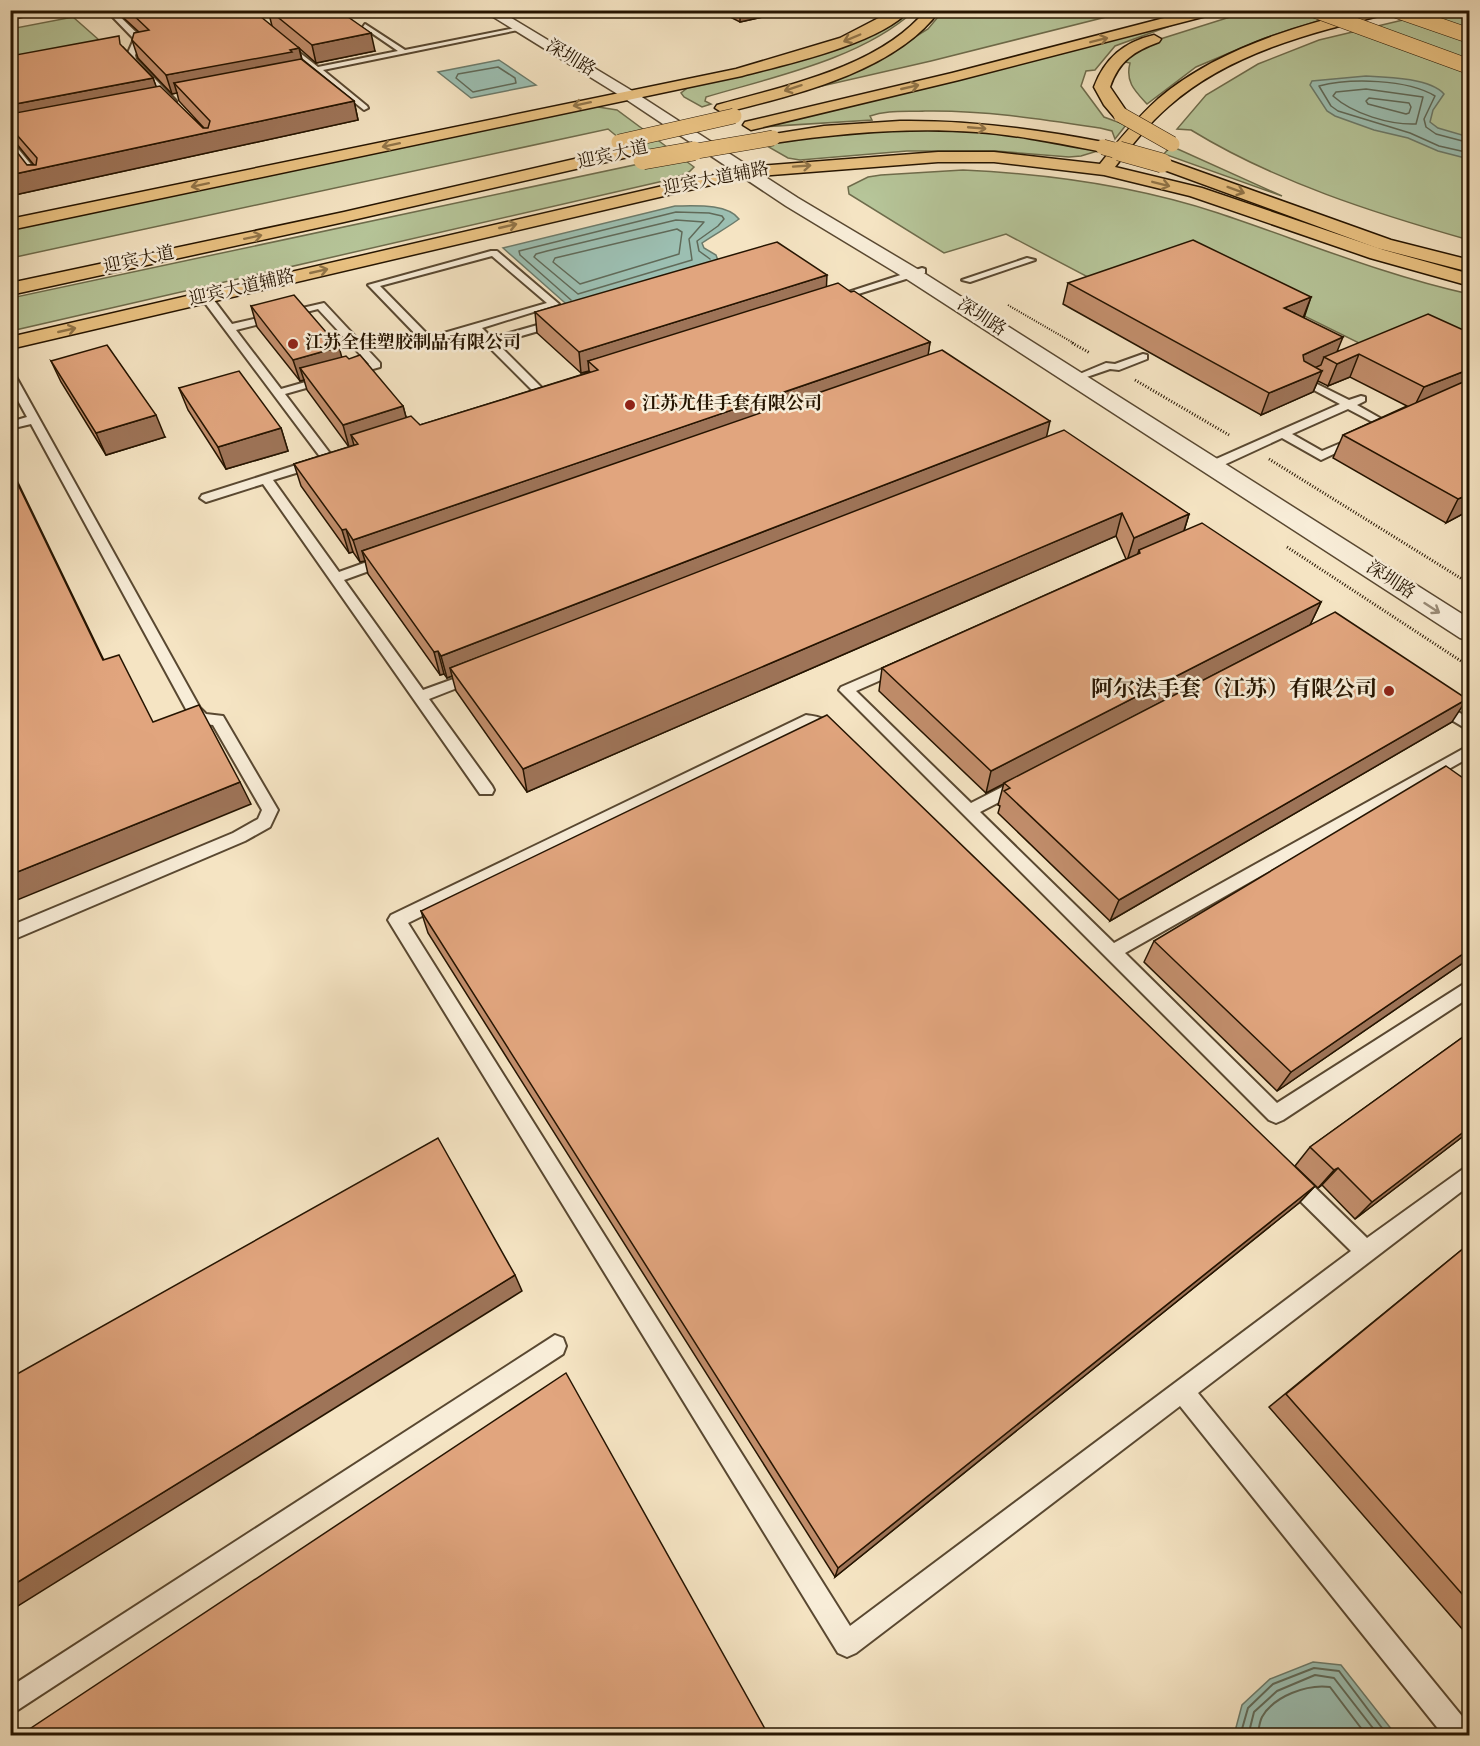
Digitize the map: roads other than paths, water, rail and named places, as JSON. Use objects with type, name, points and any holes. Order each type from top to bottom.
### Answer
[{"type":"main road","points":[[10,225],[630,87],[651,90],[789,59],[838,44],[893,19],[904,10]]},
{"type":"main road","points":[[728,112],[834,74],[897,43],[916,30],[934,10]]},
{"type":"main road","points":[[1019,45],[1160,10]]},
{"type":"main road","points":[[1314,10],[1470,66]]},
{"type":"main road","points":[[1338,10],[1470,58]]},
{"type":"main road","points":[[1374,10],[1470,44]]},
{"type":"main road","points":[[1104,170],[1142,123],[1161,106],[1204,75],[1278,41],[1386,10]]},
{"type":"main road","points":[[1395,10],[1470,36]]},
{"type":"main road","points":[[1193,154],[1121,115],[1112,105],[1102,87],[1111,64],[1122,53],[1218,13]]},
{"type":"main road","name":"迎宾大道","points":[[12,284],[354,198],[620,146],[751,125],[1218,13]]},
{"type":"main road","name":"迎宾大道","points":[[12,284],[344,217],[620,146],[728,112],[894,76]]},
{"type":"main road","points":[[620,146],[773,138],[878,127],[928,126],[1010,131],[1103,147],[1162,163],[1384,244],[1470,266]]},
{"type":"main road","name":"迎宾大道辅路","points":[[10,343],[745,172],[938,157],[994,157],[1104,170],[1196,192],[1388,258],[1470,280]]},
{"type":"main road","points":[[1213,163],[1314,207],[1379,230],[1470,255]]},
{"type":"main road","points":[[354,198],[447,176]]},
{"type":"street","name":"深圳路","points":[[488,10],[519,29],[630,87],[745,172],[917,272]]},
{"type":"street","name":"深圳路","points":[[515,10],[612,67]]},
{"type":"street","name":"深圳路","points":[[651,90],[773,169],[801,198],[1218,463],[1470,632]]},
{"type":"street","name":"深圳路","points":[[1218,463],[1470,612]]},
{"type":"lane","points":[[109,10],[138,39],[131,56],[132,60],[176,107]]},
{"type":"lane","points":[[10,16],[41,11]]},
{"type":"lane","points":[[365,26],[404,52]]},
{"type":"lane","points":[[283,77],[519,29]]},
{"type":"lane","points":[[280,40],[364,108]]},
{"type":"lane","points":[[158,102],[180,97]]},
{"type":"lane","points":[[10,141],[40,181]]},
{"type":"lane","points":[[494,253],[554,304],[476,327],[428,341],[373,285],[494,253]]},
{"type":"lane","points":[[967,280],[1030,260]]},
{"type":"lane","points":[[824,302],[852,298],[917,272]]},
{"type":"lane","points":[[206,297],[278,393],[334,458],[206,498]]},
{"type":"lane","points":[[230,328],[320,305],[376,365],[278,393]]},
{"type":"lane","points":[[490,342],[568,319]]},
{"type":"lane","points":[[476,327],[540,392]]},
{"type":"lane","points":[[1081,376],[1143,357]]},
{"type":"lane","points":[[10,375],[194,711],[202,719],[218,720],[270,810],[264,824],[239,837],[10,934]]},
{"type":"lane","points":[[1283,434],[1321,456],[1394,424],[1348,404],[1301,379],[1312,375]]},
{"type":"lane","points":[[1218,463],[1361,399]]},
{"type":"lane","points":[[10,426],[34,419]]},
{"type":"lane","points":[[266,479],[486,790]]},
{"type":"lane","points":[[336,578],[404,554]]},
{"type":"lane","points":[[911,661],[846,690],[1276,1114],[1470,987]]},
{"type":"lane","points":[[420,698],[487,671]]},
{"type":"lane","points":[[1431,700],[1470,726]]},
{"type":"lane","points":[[846,747],[820,722],[806,720],[397,920],[847,1644],[1470,1173]]},
{"type":"lane","points":[[1112,952],[1470,750]]},
{"type":"lane","points":[[1433,771],[1451,784]]},
{"type":"lane","points":[[969,812],[1032,779]]},
{"type":"lane","points":[[1281,1169],[1367,1252]]},
{"type":"lane","points":[[10,1702],[555,1346]]},
{"type":"lane","points":[[1182,1391],[1461,1736]]},
{"type":"water","points":[[499,60],[536,85],[471,98],[438,72]]},
{"type":"water","points":[[1366,76],[1407,79],[1429,85],[1444,94],[1433,110],[1430,122],[1438,128],[1469,137],[1469,159],[1438,151],[1408,138],[1374,130],[1335,116],[1327,111],[1310,85],[1312,81]]},
{"type":"water","points":[[675,206],[718,208],[734,214],[739,219],[702,243],[704,248],[716,255],[720,266],[573,310],[503,248]]},
{"type":"water","points":[[1313,1662],[1341,1665],[1396,1735],[1234,1735],[1242,1705],[1270,1679]]},
{"type":"place","name":"江苏全佳塑胶制品有限公司","points":[[293,344]]},
{"type":"place","name":"江苏尤佳手套有限公司","points":[[630,405]]},
{"type":"place","name":"阿尔法手套（江苏）有限公司","points":[[1389,691]]}]
